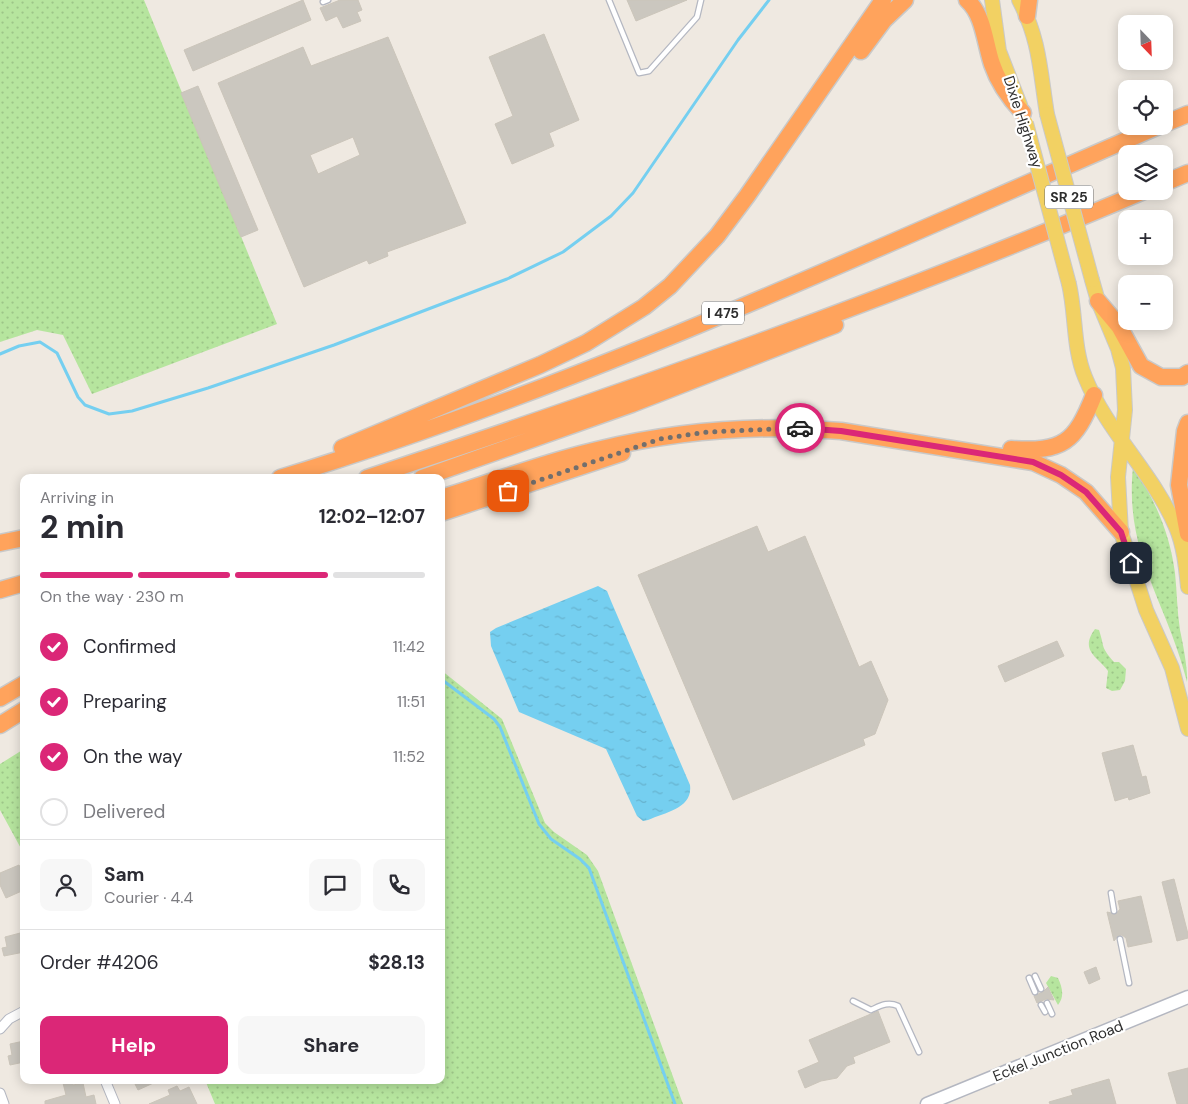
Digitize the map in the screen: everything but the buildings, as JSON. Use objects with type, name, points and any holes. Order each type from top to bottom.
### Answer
[{"type":"highway","points":[[717,236],[747,196],[883,0]]},
{"type":"highway","points":[[283,474],[540,365],[586,343],[637,312],[670,286],[740,213],[766,182],[884,20],[905,0]]},
{"type":"highway","points":[[967,0],[976,12],[993,66],[1002,86],[1025,118]]},
{"type":"highway","points":[[1173,120],[1188,114]]},
{"type":"highway","name":"I 475","points":[[292,474],[421,432],[633,351],[1138,135]]},
{"type":"highway","points":[[1173,179],[1188,173]]},
{"type":"highway","name":"I 475","points":[[379,474],[738,350],[921,281],[1123,200]]},
{"type":"highway","points":[[433,474],[632,404],[828,328],[1096,212]]},
{"type":"highway","points":[[1098,301],[1119,326],[1141,366],[1161,377],[1188,374]]},
{"type":"highway","points":[[921,443],[1034,450],[1055,447],[1074,435],[1084,419],[1094,395]]},
{"type":"highway","points":[[1188,423],[1185,431],[1178,485],[1188,534]]},
{"type":"highway","points":[[445,497],[594,450],[642,440],[744,429],[812,428],[921,443],[1033,462],[1067,479],[1086,492],[1121,532]]},
{"type":"highway","points":[[445,512],[660,439]]},
{"type":"highway","points":[[0,542],[20,539]]},
{"type":"highway","points":[[0,590],[20,585]]},
{"type":"highway","points":[[0,698],[20,686]]},
{"type":"highway","points":[[0,706],[20,694]]},
{"type":"highway","points":[[0,725],[20,712]]},
{"type":"main road","name":"Dixie Highway","points":[[992,0],[999,51],[1025,118],[1069,284],[1074,306],[1079,356],[1094,395],[1162,500],[1177,528],[1184,553],[1188,587]]},
{"type":"main road","name":"Dixie Highway","points":[[1019,0],[1028,8],[1038,44],[1047,114],[1098,301],[1118,349],[1123,368],[1126,410],[1118,477],[1121,532],[1146,610],[1172,668],[1187,725]]},
{"type":"street","name":"Eckel Junction Road","points":[[928,1104],[1188,997]]},
{"type":"street","points":[[0,1028],[9,1019],[20,1013]]},
{"type":"street","points":[[107,1084],[115,1104]]},
{"type":"street","points":[[0,1093],[4,1104]]},
{"type":"lane","points":[[323,2],[328,0]]},
{"type":"lane","points":[[609,0],[639,73],[649,71],[697,17],[701,0]]},
{"type":"lane","points":[[1111,893],[1114,910]]},
{"type":"lane","points":[[1120,939],[1129,983]]},
{"type":"lane","points":[[1035,976],[1041,989]]},
{"type":"lane","points":[[1029,978],[1035,992]]},
{"type":"lane","points":[[854,1001],[871,1010],[884,1004],[892,1003],[898,1006],[919,1052]]},
{"type":"lane","points":[[1047,1003],[1052,1014]]},
{"type":"lane","points":[[1041,1005],[1045,1012]]},
{"type":"green space","points":[[0,0],[144,0],[277,324],[92,394],[63,335],[37,330],[0,342]]},
{"type":"green space","points":[[1133,467],[1155,504],[1173,559],[1187,682],[1179,653],[1141,552],[1135,526],[1132,498]]},
{"type":"green space","points":[[1095,629],[1099,630],[1104,647],[1110,657],[1114,662],[1119,662],[1126,669],[1125,681],[1120,690],[1112,691],[1106,688],[1108,671],[1089,648],[1089,643]]},
{"type":"green space","points":[[445,673],[502,719],[545,823],[554,832],[587,855],[598,871],[683,1104],[215,1104],[207,1084],[445,1084]]},
{"type":"green space","points":[[20,752],[20,847],[0,810],[0,764]]},
{"type":"green space","points":[[1051,976],[1058,978],[1062,988],[1062,998],[1058,1005],[1046,983]]},
{"type":"water","points":[[598,586],[607,591],[690,785],[690,793],[683,804],[648,820],[643,821],[637,816],[606,749],[519,712],[491,646],[490,632],[496,628]]},
{"type":"waterway","points":[[0,354],[19,346],[40,342],[57,353],[78,397],[85,405],[109,414],[132,411],[208,388],[334,345],[507,279],[563,252],[611,216],[633,193],[738,40],[769,0]]},
{"type":"waterway","points":[[445,682],[494,719],[500,727],[539,824],[551,839],[580,859],[589,868],[675,1104]]},
{"type":"way so far","points":[[508,491],[578,469],[660,439],[707,432],[800,428]]},
{"type":"route","points":[[800,428],[841,431],[981,452],[1033,462],[1061,475],[1086,492],[1121,532],[1131,563]]}]
